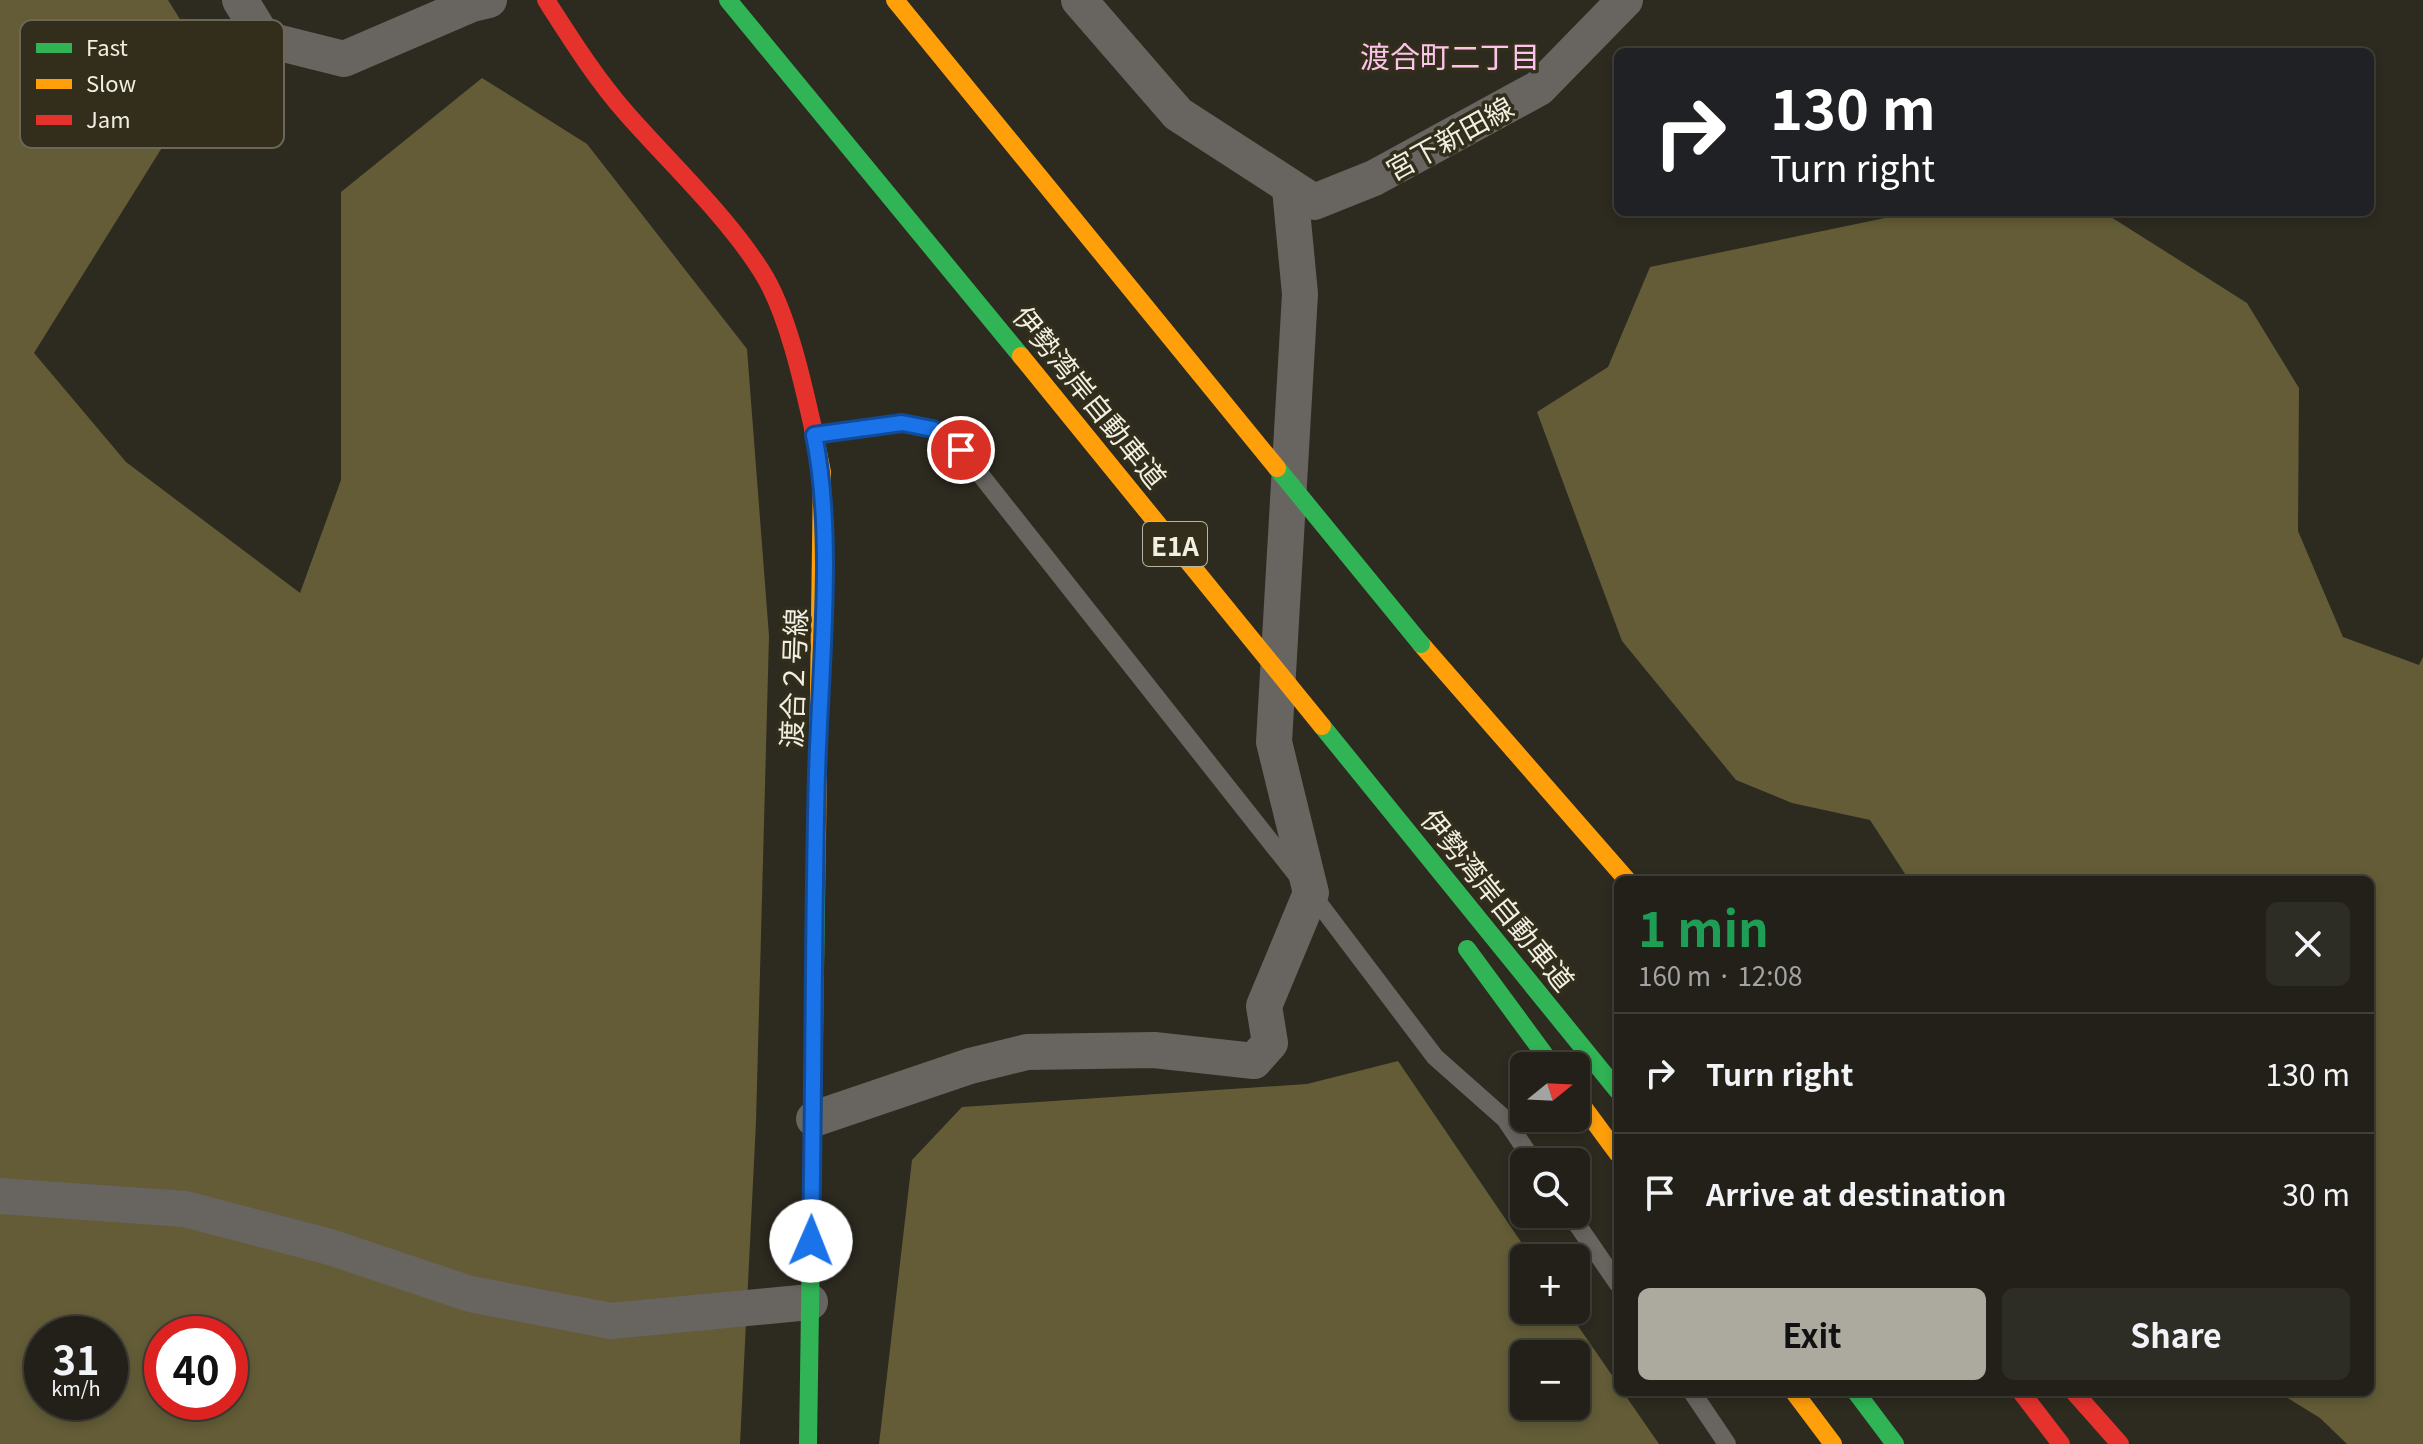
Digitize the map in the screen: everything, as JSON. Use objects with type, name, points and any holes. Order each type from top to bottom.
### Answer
[{"type":"main road","name":"渡合２号線","points":[[546,0],[581,55],[624,111],[699,194],[763,273],[800,367],[822,472],[823,591],[815,837],[808,1444]]},
{"type":"main road","name":"伊勢湾岸自動車道","points":[[728,0],[1095,446],[1614,1086]]},
{"type":"main road","points":[[895,0],[1614,882]]},
{"type":"main road","points":[[1095,446],[1347,788]]},
{"type":"main road","points":[[1421,644],[1624,876]]},
{"type":"main road","points":[[1460,939],[1543,1052]]},
{"type":"main road","points":[[1590,1116],[1614,1149]]},
{"type":"main road","points":[[1797,1396],[1833,1444]]},
{"type":"main road","points":[[1859,1396],[1895,1444]]},
{"type":"main road","points":[[2024,1396],[2061,1444]]},
{"type":"main road","points":[[2078,1396],[2120,1444]]},
{"type":"street","points":[[240,0],[252,20]]},
{"type":"street","points":[[284,44],[344,59],[489,0]]},
{"type":"street","points":[[814,1119],[970,1066],[1027,1052],[1154,1050],[1254,1061],[1270,1043],[1264,1006],[1311,893],[1274,742],[1300,294],[1290,189],[1178,114],[1079,0]]},
{"type":"street","name":"宮下新田線","points":[[1290,189],[1314,202],[1374,178],[1539,88],[1625,0]]},
{"type":"street","points":[[0,1196],[185,1209],[330,1247],[470,1294],[611,1321],[810,1302]]},
{"type":"lane","points":[[814,435],[902,423],[933,429],[961,450],[1311,893],[1435,1057],[1505,1119],[1525,1148]]},
{"type":"lane","points":[[1580,1228],[1614,1278]]},
{"type":"lane","points":[[1695,1396],[1727,1444]]},
{"type":"shaded area","points":[[0,0],[168,0],[180,20],[20,20],[20,148],[162,148],[34,353],[126,462],[300,593],[341,480],[341,192],[482,78],[587,144],[747,349],[769,636],[756,1122],[740,1444],[0,1444]]},
{"type":"shaded area","points":[[2109,216],[2247,303],[2299,388],[2298,531],[2343,637],[2419,665],[2423,657],[2423,1444],[2347,1444],[2320,1418],[2284,1396],[2374,1396],[2374,876],[1906,876],[1870,820],[1792,803],[1736,780],[1622,641],[1537,412],[1608,367],[1650,267],[1885,218]]},
{"type":"shaded area","points":[[1398,1061],[1522,1244],[1510,1244],[1510,1324],[1577,1324],[1588,1340],[1510,1340],[1510,1420],[1590,1420],[1590,1343],[1614,1378],[1614,1396],[1626,1396],[1659,1444],[879,1444],[912,1160],[962,1107],[1307,1084]]},
{"type":"traffic: fast","points":[[728,0],[1021,356]]},
{"type":"traffic: fast","points":[[1277,468],[1421,644]]},
{"type":"traffic: fast","points":[[1322,726],[1614,1086]]},
{"type":"traffic: fast","points":[[808,1444],[817,837]]},
{"type":"traffic: fast","points":[[1467,949],[1543,1052]]},
{"type":"traffic: fast","points":[[1859,1396],[1895,1444]]},
{"type":"traffic: slow","points":[[895,0],[1277,468]]},
{"type":"traffic: slow","points":[[1021,356],[1322,726]]},
{"type":"traffic: slow","points":[[813,428],[822,472],[817,837]]},
{"type":"traffic: slow","points":[[1421,644],[1624,876]]},
{"type":"traffic: slow","points":[[1590,1116],[1614,1149]]},
{"type":"traffic: slow","points":[[1797,1396],[1833,1444]]},
{"type":"traffic: jam","points":[[546,0],[616,101],[716,211],[762,272],[786,327],[813,428]]},
{"type":"traffic: jam","points":[[2024,1396],[2061,1444]]},
{"type":"traffic: jam","points":[[2078,1396],[2120,1444]]},
{"type":"district","name":"渡合町二丁目","points":[[1450,55]]},
{"type":"route","points":[[811,1241],[815,837],[823,591],[822,472],[814,435],[902,423],[933,429],[961,450]]}]
